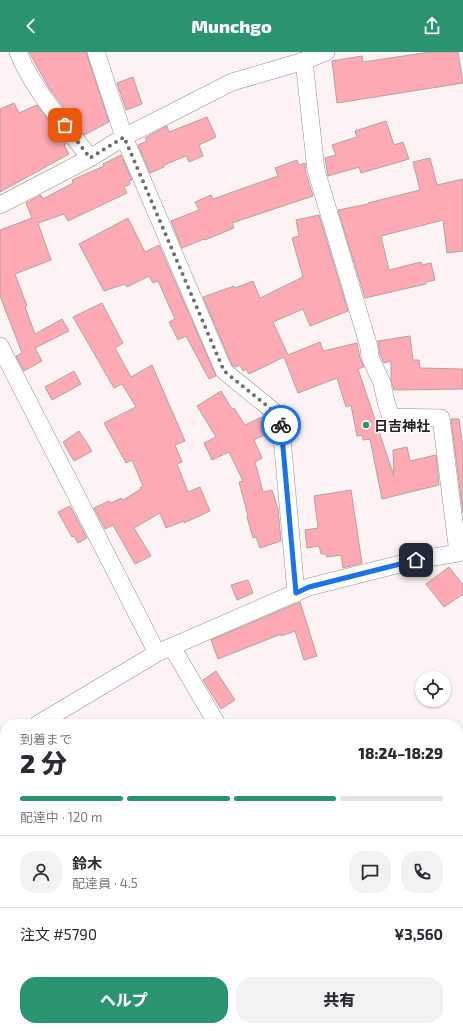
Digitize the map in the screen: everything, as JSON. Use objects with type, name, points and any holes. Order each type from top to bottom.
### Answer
[{"type":"street","points":[[18,52],[24,67],[48,103],[90,158]]},
{"type":"street","points":[[96,52],[124,137],[224,371],[277,414],[281,426],[296,593]]},
{"type":"street","points":[[0,205],[90,158],[124,137],[232,82],[304,61],[326,52]]},
{"type":"street","points":[[47,719],[164,650],[309,587],[416,560],[458,553],[441,418],[391,417],[382,383],[370,357],[369,347],[316,170],[304,61]]},
{"type":"street","points":[[0,346],[164,650],[213,719]]},
{"type":"building","points":[[29,52],[86,52],[109,122],[84,135],[49,88]]},
{"type":"building","points":[[430,52],[458,52],[463,83],[337,103],[332,61],[362,56],[363,62]]},
{"type":"building","points":[[133,77],[142,104],[126,110],[117,83]]},
{"type":"building","points":[[14,103],[19,113],[37,105],[66,144],[64,145],[69,154],[0,192],[0,109]]},
{"type":"building","points":[[207,117],[216,137],[199,145],[203,156],[189,162],[186,156],[164,165],[164,167],[150,173],[138,145],[147,141],[145,138],[167,126],[169,132]]},
{"type":"building","points":[[386,121],[394,145],[403,142],[409,159],[361,173],[359,167],[328,176],[325,158],[336,155],[332,145],[357,137],[355,131]]},
{"type":"building","points":[[121,155],[132,180],[129,181],[130,184],[124,187],[127,193],[68,221],[64,214],[38,223],[51,260],[15,274],[27,306],[25,307],[35,334],[62,319],[69,331],[35,348],[42,361],[24,371],[16,356],[22,353],[0,296],[0,230],[32,218],[26,203],[41,195],[43,199],[73,183],[72,180],[104,166],[103,164]]},
{"type":"building","points":[[430,158],[437,185],[463,179],[463,251],[447,253],[443,220],[381,236],[389,270],[421,262],[422,265],[431,263],[435,280],[426,282],[426,284],[365,298],[338,210],[368,204],[420,190],[413,162]]},
{"type":"building","points":[[297,160],[299,165],[305,163],[306,173],[313,196],[232,223],[234,228],[182,248],[171,221],[199,210],[195,202],[211,195],[213,199],[278,176],[275,168]]},
{"type":"building","points":[[319,215],[348,311],[310,326],[303,309],[273,322],[288,355],[320,342],[323,351],[357,343],[360,358],[364,367],[358,369],[394,476],[393,450],[407,447],[410,461],[436,455],[439,485],[382,499],[370,439],[363,440],[362,435],[357,436],[351,405],[346,407],[337,378],[298,393],[284,357],[249,374],[246,369],[243,371],[240,365],[235,367],[232,365],[203,297],[253,281],[260,298],[303,277],[292,238],[299,236],[296,220]]},
{"type":"building","points":[[128,218],[145,252],[159,245],[216,376],[209,379],[186,336],[178,340],[169,322],[175,319],[158,281],[153,283],[149,276],[127,287],[125,284],[104,291],[79,244]]},
{"type":"building","points":[[102,303],[123,343],[115,348],[131,377],[152,365],[185,441],[175,445],[182,462],[177,464],[188,492],[200,487],[210,511],[184,523],[184,521],[166,528],[160,513],[134,528],[151,556],[135,564],[113,525],[105,529],[94,508],[109,501],[111,503],[121,498],[123,500],[141,489],[140,488],[143,486],[132,460],[126,463],[104,423],[136,407],[122,384],[114,388],[73,317]]},
{"type":"building","points":[[410,336],[413,360],[419,360],[420,368],[463,369],[463,389],[394,390],[391,380],[391,361],[384,363],[380,354],[378,341]]},
{"type":"building","points":[[74,371],[81,384],[52,400],[45,387]]},
{"type":"building","points":[[221,391],[232,409],[234,408],[245,425],[262,417],[270,432],[254,440],[262,458],[255,462],[263,492],[272,490],[278,509],[281,541],[260,548],[256,537],[253,538],[247,517],[239,482],[243,481],[229,452],[212,460],[204,443],[216,437],[197,406]]},
{"type":"building","points":[[451,419],[459,419],[463,448],[463,513]]},
{"type":"building","points":[[79,431],[92,451],[74,461],[63,442]]},
{"type":"building","points":[[351,490],[362,563],[343,568],[341,555],[327,557],[326,554],[321,554],[319,546],[307,548],[305,530],[318,528],[314,496]]},
{"type":"building","points":[[70,506],[87,538],[78,543],[74,536],[72,537],[58,512]]},
{"type":"building","points":[[449,567],[463,585],[463,594],[444,607],[426,584]]},
{"type":"building","points":[[248,580],[253,593],[237,600],[231,585]]},
{"type":"building","points":[[300,602],[317,656],[304,660],[295,631],[281,636],[281,634],[218,659],[211,640]]},
{"type":"building","points":[[216,671],[235,700],[221,709],[203,680]]},
{"type":"way so far","points":[[65,125],[90,158],[124,137],[224,371],[277,414],[281,425]]},
{"type":"place","name":"日吉神社","points":[[366,425]]},
{"type":"route","points":[[281,425],[296,593],[309,587],[416,560]]}]
